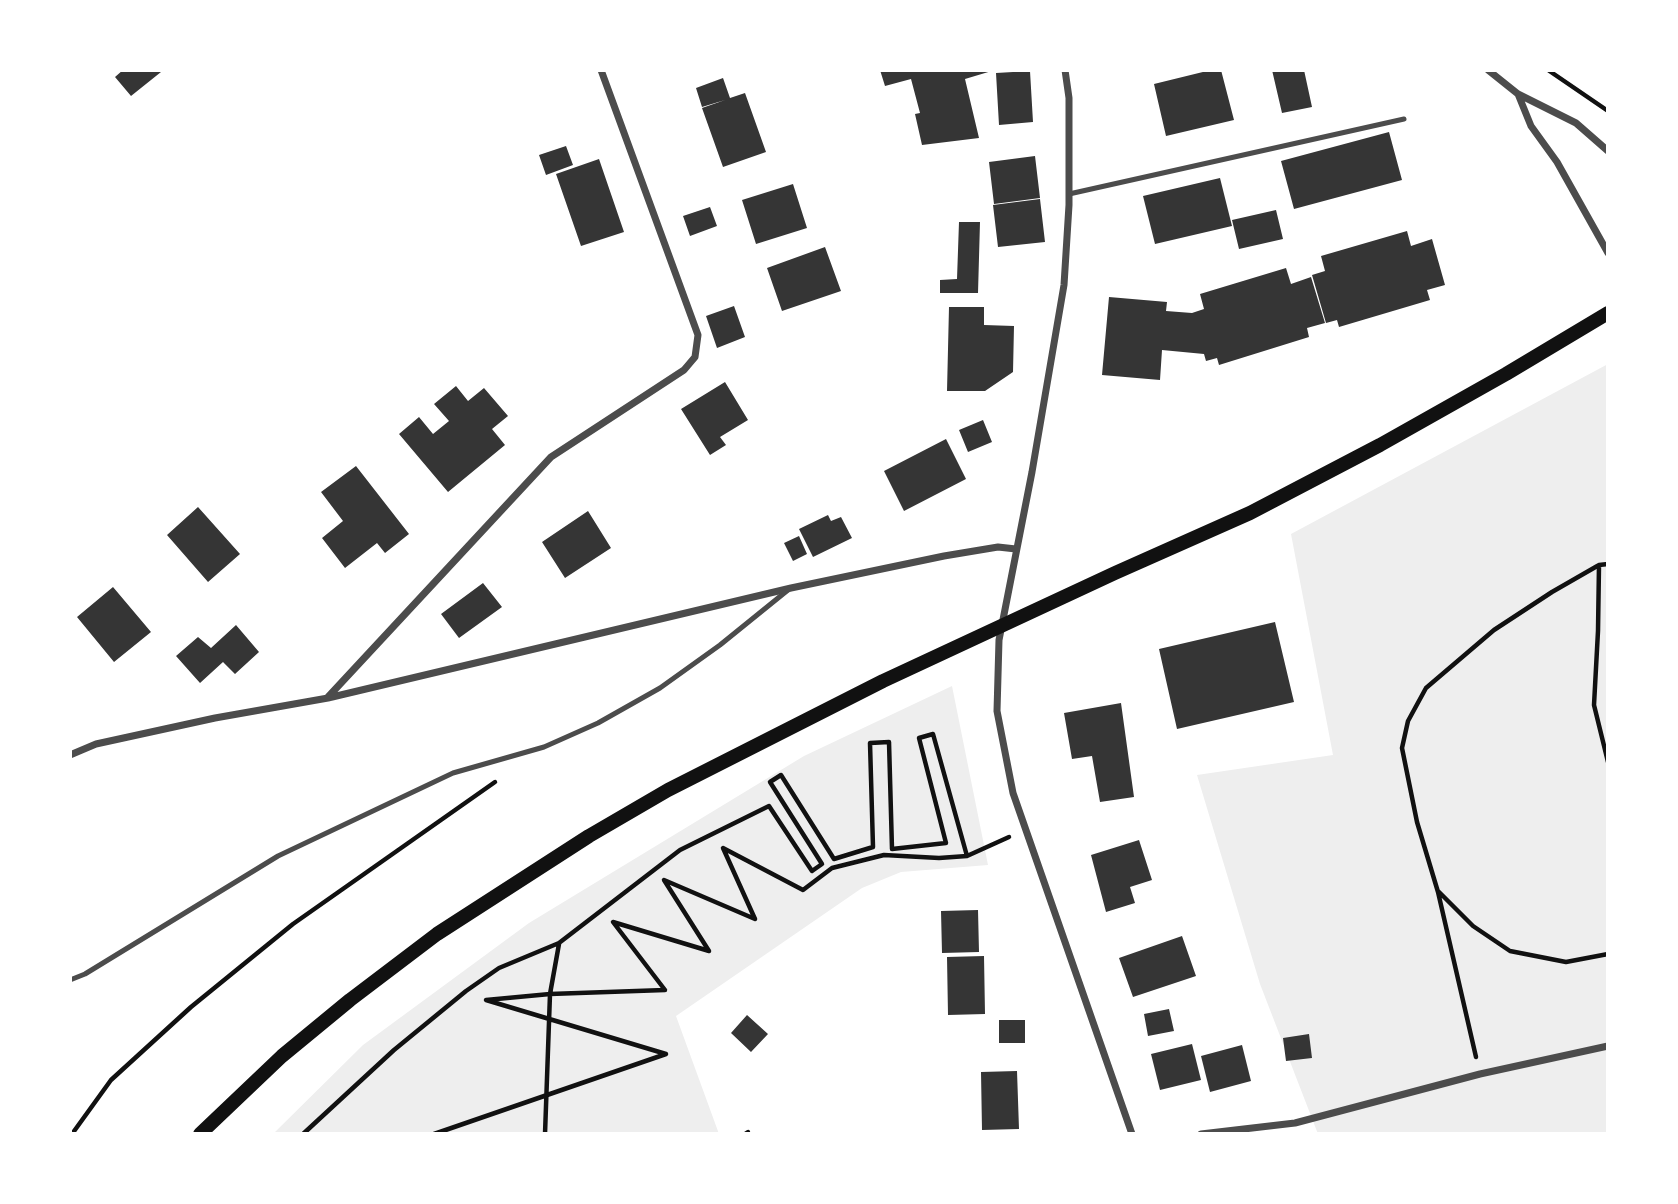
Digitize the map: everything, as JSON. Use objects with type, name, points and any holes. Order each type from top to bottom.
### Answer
[{"type":"main road","points":[[200,1134],[282,1056],[437,934],[511,884],[668,790],[883,681],[1250,513],[1506,374],[1608,313]]},
{"type":"street","points":[[328,698],[551,457],[684,370],[695,357],[698,335],[601,70]]},
{"type":"street","points":[[1065,70],[1069,98],[1069,194],[1064,285],[1032,472],[999,640],[997,711],[1013,793],[1132,1134]]},
{"type":"street","points":[[1488,70],[1518,94],[1576,123],[1608,151]]},
{"type":"street","points":[[1518,94],[1531,126],[1557,162],[1608,254]]},
{"type":"street","points":[[70,755],[96,744],[215,718],[328,698],[791,588],[944,556],[998,547],[1016,549]]},
{"type":"street","points":[[1201,1134],[1295,1123],[1480,1074],[1608,1046]]},
{"type":"lane","points":[[1069,194],[1404,119]]},
{"type":"lane","points":[[70,981],[278,856],[453,773],[544,747],[598,723],[660,688],[720,645],[791,588]]},
{"type":"path","points":[[1548,70],[1608,111]]},
{"type":"path","points":[[1480,1074],[1438,891],[1417,822],[1402,748],[1408,721],[1426,688],[1494,630],[1552,592],[1599,565],[1608,564]]},
{"type":"path","points":[[1599,565],[1594,705],[1608,762]]},
{"type":"path","points":[[812,871],[822,864],[770,782],[781,775],[834,859],[873,847],[870,743],[889,742],[892,849],[946,842],[919,738],[933,734],[968,856]]},
{"type":"path","points":[[72,1134],[111,1080],[191,1007],[293,924],[501,777]]},
{"type":"path","points":[[303,1134],[394,1050],[466,991],[499,968],[559,943],[680,850],[769,806],[817,878]]},
{"type":"path","points":[[434,1134],[666,1054],[486,1000],[550,994],[665,990],[614,922],[709,951],[664,880],[755,919],[723,848],[803,890],[817,878],[844,864],[884,855],[939,858],[968,856],[1027,830]]},
{"type":"path","points":[[1438,891],[1473,926],[1510,951],[1566,962],[1608,954]]},
{"type":"path","points":[[545,1134],[550,994],[559,943]]},
{"type":"shaded area","points":[[1608,364],[1608,1134],[1318,1134],[1260,984],[1197,775],[1333,755],[1291,534]]},
{"type":"shaded area","points":[[952,686],[988,865],[901,872],[862,888],[676,1016],[719,1134],[273,1134],[363,1045],[529,923],[804,756]]},
{"type":"building","points":[[123,70],[161,72],[131,96],[115,77]]},
{"type":"building","points":[[880,70],[995,70],[965,79],[979,138],[922,145],[915,114],[920,113],[911,79],[885,86]]},
{"type":"building","points":[[1221,70],[1234,120],[1166,136],[1154,84]]},
{"type":"building","points":[[1272,70],[1304,70],[1312,107],[1282,113]]},
{"type":"building","points":[[1030,71],[1033,122],[999,125],[996,73]]},
{"type":"building","points":[[723,78],[730,98],[745,93],[766,152],[723,167],[702,108],[725,100],[702,107],[696,88]]},
{"type":"building","points":[[1389,132],[1402,180],[1294,209],[1281,161]]},
{"type":"building","points":[[566,146],[573,165],[546,175],[539,155]]},
{"type":"building","points":[[1035,156],[1040,198],[994,204],[989,162]]},
{"type":"building","points":[[599,159],[624,232],[581,246],[556,174]]},
{"type":"building","points":[[1220,178],[1232,226],[1155,244],[1143,196]]},
{"type":"building","points":[[793,184],[807,228],[756,244],[742,200]]},
{"type":"building","points":[[1040,199],[1045,242],[998,247],[993,205]]},
{"type":"building","points":[[710,207],[717,226],[690,236],[683,216]]},
{"type":"building","points":[[1276,210],[1283,239],[1239,249],[1232,220]]},
{"type":"building","points":[[959,222],[980,222],[978,293],[940,293],[940,280],[957,279]]},
{"type":"building","points":[[1407,231],[1411,246],[1432,239],[1445,285],[1427,290],[1430,300],[1339,327],[1337,320],[1326,323],[1312,275],[1325,271],[1321,256]]},
{"type":"building","points":[[825,247],[841,291],[782,311],[767,268]]},
{"type":"building","points":[[1286,268],[1291,284],[1311,277],[1325,323],[1307,328],[1309,337],[1219,365],[1217,358],[1206,361],[1204,354],[1162,350],[1160,380],[1102,375],[1109,297],[1167,302],[1166,311],[1192,313],[1204,309],[1200,294]]},
{"type":"building","points":[[734,306],[745,337],[717,348],[706,316]]},
{"type":"building","points":[[949,307],[984,307],[984,325],[1014,326],[1013,372],[985,391],[947,391]]},
{"type":"building","points":[[725,382],[748,420],[720,437],[726,445],[710,455],[681,409]]},
{"type":"building","points":[[456,386],[468,401],[484,388],[508,416],[492,429],[505,445],[448,492],[399,434],[419,417],[433,434],[449,421],[434,404]]},
{"type":"building","points":[[983,420],[992,442],[968,452],[959,430]]},
{"type":"building","points":[[946,439],[966,479],[904,511],[884,471]]},
{"type":"building","points":[[356,466],[409,534],[385,553],[377,543],[345,568],[322,538],[343,521],[321,492]]},
{"type":"building","points":[[198,507],[240,554],[208,582],[167,535]]},
{"type":"building","points":[[588,511],[611,548],[565,578],[542,542]]},
{"type":"building","points":[[828,515],[831,521],[841,517],[852,538],[813,557],[799,529]]},
{"type":"building","points":[[799,536],[807,554],[793,561],[784,543]]},
{"type":"building","points":[[483,583],[502,607],[459,638],[441,614]]},
{"type":"building","points":[[113,587],[151,632],[114,662],[77,617]]},
{"type":"building","points":[[1275,622],[1294,702],[1177,729],[1159,649]]},
{"type":"building","points":[[236,625],[259,652],[235,674],[223,662],[200,683],[176,656],[198,637],[211,648]]},
{"type":"building","points":[[1121,703],[1134,797],[1100,802],[1092,756],[1072,759],[1064,713]]},
{"type":"building","points":[[1139,840],[1152,880],[1130,887],[1135,903],[1106,912],[1091,855]]},
{"type":"building","points":[[978,910],[979,952],[942,953],[941,911]]},
{"type":"building","points":[[1182,936],[1196,976],[1133,997],[1119,958]]},
{"type":"building","points":[[984,956],[985,1014],[948,1015],[947,957]]},
{"type":"building","points":[[1169,1009],[1174,1031],[1148,1036],[1144,1014]]},
{"type":"building","points":[[747,1015],[768,1034],[751,1052],[731,1033]]},
{"type":"building","points":[[999,1020],[1025,1020],[1025,1043],[999,1043]]},
{"type":"building","points":[[1309,1034],[1312,1058],[1286,1061],[1283,1038]]},
{"type":"building","points":[[1192,1044],[1201,1080],[1160,1090],[1151,1054]]},
{"type":"building","points":[[1242,1045],[1251,1081],[1210,1092],[1201,1056]]},
{"type":"building","points":[[1017,1071],[1019,1129],[982,1130],[981,1072]]}]
